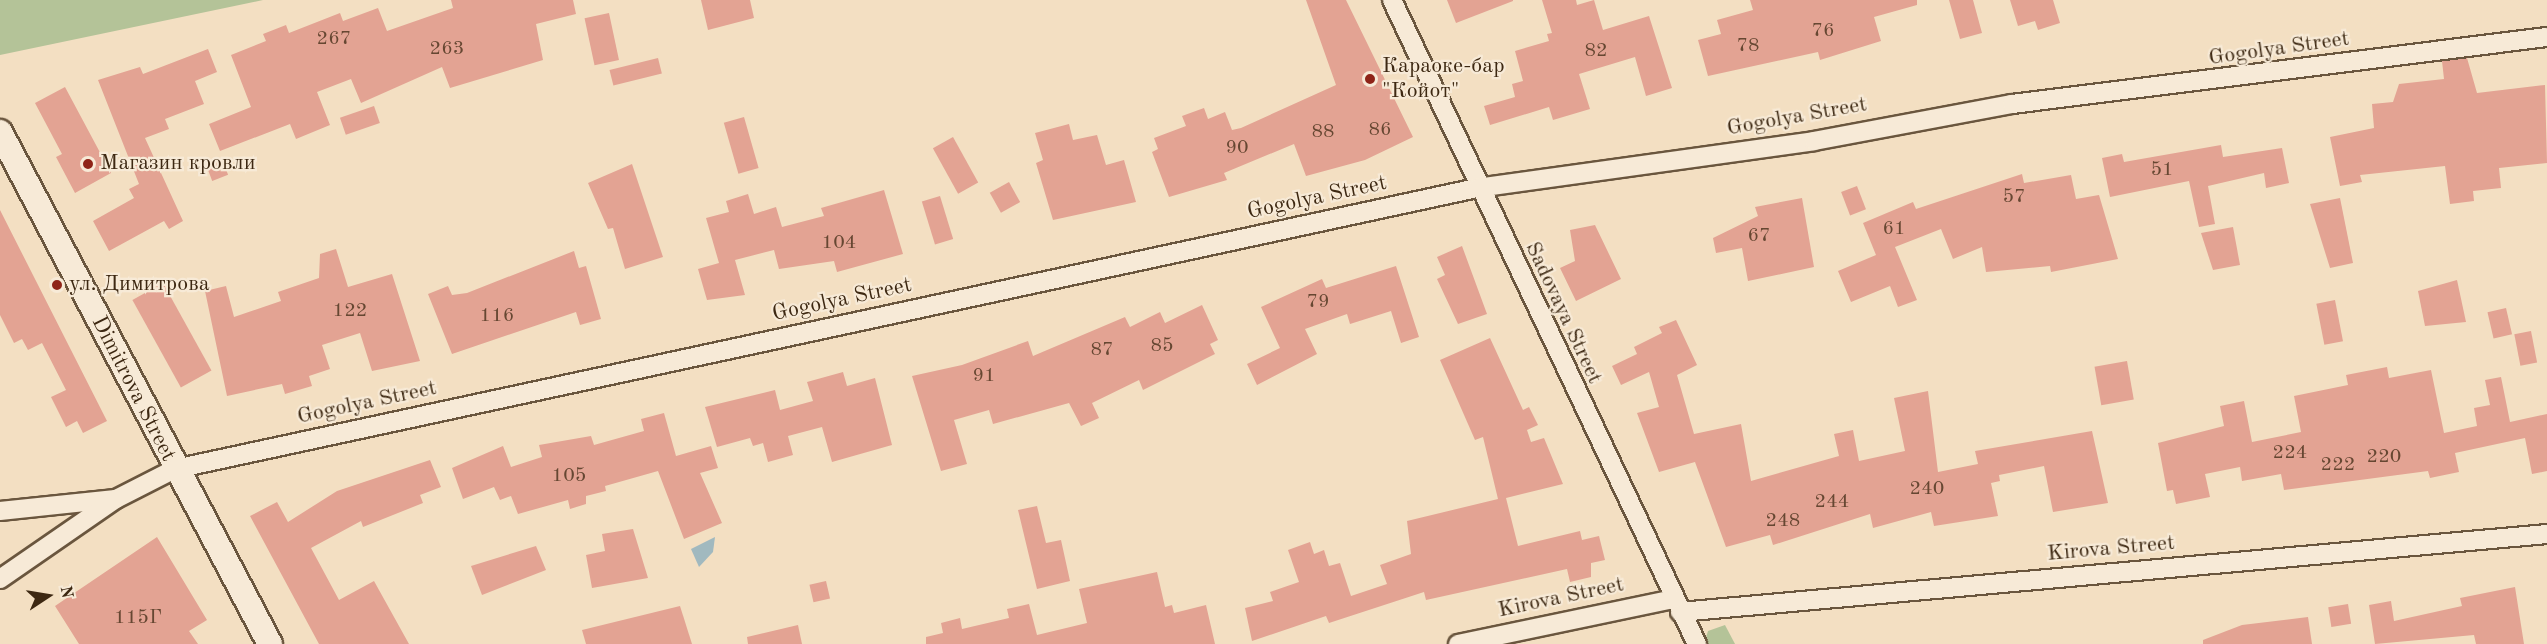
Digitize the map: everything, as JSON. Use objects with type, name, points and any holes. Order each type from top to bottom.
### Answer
[{"type":"street","name":"Sadovaya Street","points":[[1392,0],[1477,188],[1696,644]]},
{"type":"street","name":"Gogolya Street","points":[[0,579],[116,499],[175,469],[1477,188],[1814,141],[2012,104],[2547,37]]},
{"type":"street","name":"Dimitrova Street","points":[[0,132],[175,469],[270,644]]},
{"type":"street","name":"Gogolya Street","points":[[0,511],[116,499]]},
{"type":"street","name":"Kirova Street","points":[[1458,644],[1677,606],[2547,534]]},
{"type":"green space","points":[[0,0],[263,0],[0,55]]},
{"type":"green space","points":[[1725,625],[1735,644],[1704,644],[1708,631]]},
{"type":"water","points":[[715,537],[713,552],[699,567],[691,549]]},
{"type":"building","points":[[451,0],[573,0],[576,14],[536,24],[543,60],[450,88],[442,67],[361,103],[351,79],[317,92],[330,125],[296,139],[290,124],[220,151],[209,124],[251,107],[231,55],[266,41],[263,34],[286,25],[289,33],[340,13],[343,21],[378,8],[387,31],[453,8]]},
{"type":"building","points":[[701,0],[750,0],[754,18],[708,30]]},
{"type":"building","points":[[1306,0],[1346,0],[1413,137],[1365,160],[1306,176],[1294,144],[1224,173],[1227,180],[1169,197],[1152,152],[1158,149],[1154,138],[1186,126],[1182,116],[1204,108],[1208,119],[1225,112],[1232,130],[1336,85]]},
{"type":"building","points":[[1447,0],[1513,0],[1513,1],[1456,23]]},
{"type":"building","points":[[1542,0],[1576,0],[1577,5],[1594,0],[1603,30],[1649,16],[1672,88],[1646,96],[1635,57],[1579,74],[1590,109],[1553,120],[1549,107],[1490,125],[1484,106],[1515,97],[1512,84],[1523,81],[1515,51],[1549,41],[1547,34],[1552,33]]},
{"type":"building","points":[[1750,0],[1917,0],[1917,5],[1874,17],[1881,41],[1820,60],[1818,52],[1708,76],[1698,40],[1721,34],[1717,20],[1753,10]]},
{"type":"building","points":[[1949,0],[1973,0],[1982,33],[1960,39]]},
{"type":"building","points":[[2010,0],[2053,0],[2060,23],[2038,30],[2035,21],[2018,26]]},
{"type":"building","points":[[609,13],[619,60],[595,65],[585,18]]},
{"type":"building","points":[[208,49],[217,72],[195,81],[204,104],[165,119],[169,129],[145,138],[183,221],[169,229],[164,221],[109,251],[93,221],[134,198],[129,189],[139,184],[98,80],[140,67],[143,74]]},
{"type":"building","points":[[658,58],[662,74],[613,86],[609,70]]},
{"type":"building","points":[[2467,58],[2477,93],[2545,85],[2547,163],[2499,168],[2501,188],[2473,191],[2474,201],[2450,204],[2445,166],[2360,175],[2362,182],[2340,186],[2330,137],[2374,128],[2372,104],[2393,102],[2399,84],[2444,79],[2442,61]]},
{"type":"building","points":[[65,87],[111,173],[75,193],[56,157],[62,154],[35,103]]},
{"type":"building","points":[[374,106],[380,123],[346,135],[340,118]]},
{"type":"building","points":[[744,117],[759,168],[738,174],[724,123]]},
{"type":"building","points":[[1069,124],[1073,140],[1097,135],[1106,165],[1124,160],[1136,202],[1053,220],[1036,163],[1043,160],[1035,133]]},
{"type":"building","points":[[953,137],[978,182],[958,194],[933,148]]},
{"type":"building","points":[[2221,145],[2223,157],[2282,148],[2289,183],[2266,188],[2264,173],[2208,186],[2215,224],[2199,227],[2189,181],[2110,197],[2102,158],[2122,154],[2124,162]]},
{"type":"building","points":[[222,159],[228,175],[212,181],[206,165]]},
{"type":"building","points":[[632,164],[663,257],[625,269],[613,228],[608,229],[588,183]]},
{"type":"building","points":[[2022,174],[2024,183],[2071,175],[2076,199],[2099,195],[2118,259],[2051,272],[2050,266],[1986,272],[1982,247],[1953,259],[1941,229],[1895,247],[1917,300],[1898,307],[1890,286],[1851,302],[1838,271],[1876,255],[1863,223],[1913,202],[1916,209]]},
{"type":"building","points":[[1009,182],[1020,202],[1001,213],[990,193]]},
{"type":"building","points":[[1857,186],[1866,209],[1850,215],[1841,192]]},
{"type":"building","points":[[884,190],[903,254],[837,272],[834,261],[779,269],[774,250],[735,260],[745,295],[707,300],[698,269],[719,263],[706,218],[729,212],[726,201],[748,194],[754,214],[776,207],[782,227],[824,216],[821,208]]},
{"type":"building","points":[[940,196],[953,239],[935,245],[922,202]]},
{"type":"building","points":[[1802,198],[1814,267],[1748,281],[1742,248],[1716,253],[1713,238],[1758,216],[1755,207]]},
{"type":"building","points":[[2340,198],[2353,263],[2330,268],[2310,204]]},
{"type":"building","points":[[0,210],[107,421],[83,433],[77,421],[66,427],[51,397],[66,390],[42,343],[28,350],[22,339],[14,343],[0,315]]},
{"type":"building","points":[[1595,225],[1621,279],[1576,301],[1560,268],[1575,261],[1570,230]]},
{"type":"building","points":[[2233,227],[2240,265],[2213,270],[2201,233]]},
{"type":"building","points":[[1462,246],[1487,314],[1458,324],[1437,279],[1445,275],[1437,257]]},
{"type":"building","points":[[336,249],[348,287],[392,274],[420,361],[372,371],[360,333],[322,345],[330,369],[309,376],[312,386],[285,394],[282,384],[227,396],[205,291],[226,286],[234,317],[281,301],[278,292],[319,278],[320,254]]},
{"type":"building","points":[[574,251],[579,268],[586,266],[601,319],[580,325],[576,312],[452,354],[428,294],[448,286],[452,295],[467,293]]},
{"type":"building","points":[[1396,266],[1419,337],[1401,343],[1391,311],[1350,324],[1347,314],[1305,329],[1317,354],[1257,385],[1247,364],[1280,348],[1261,307],[1322,279],[1326,288]]},
{"type":"building","points":[[2457,280],[2466,322],[2425,326],[2418,291]]},
{"type":"building","points":[[163,283],[211,370],[181,387],[132,300]]},
{"type":"building","points":[[2335,300],[2343,341],[2324,345],[2316,304]]},
{"type":"building","points":[[1202,305],[1218,340],[1210,344],[1215,354],[1143,390],[1139,380],[1092,403],[1099,418],[1081,426],[1069,403],[993,424],[989,410],[954,420],[967,464],[941,471],[912,376],[962,365],[1028,341],[1033,356],[1125,317],[1130,327],[1160,312],[1165,323]]},
{"type":"building","points":[[2506,308],[2512,334],[2494,339],[2487,312]]},
{"type":"building","points":[[1676,320],[1697,365],[1677,375],[1694,434],[1741,424],[1751,481],[1839,456],[1834,434],[1853,430],[1859,461],[1905,451],[1894,398],[1928,391],[1938,472],[1978,464],[1975,451],[2092,431],[2108,503],[2053,512],[2044,466],[1999,475],[2000,481],[1991,483],[1998,516],[1934,526],[1931,512],[1873,528],[1870,514],[1773,545],[1770,535],[1726,547],[1695,462],[1659,472],[1637,413],[1659,407],[1649,372],[1621,385],[1612,366],[1637,354],[1634,347],[1662,333],[1659,327]]},
{"type":"building","points":[[2531,331],[2537,362],[2520,366],[2514,334]]},
{"type":"building","points":[[1490,338],[1523,410],[1529,407],[1538,425],[1527,430],[1531,442],[1544,438],[1563,484],[1506,498],[1518,546],[1580,531],[1582,540],[1599,536],[1605,560],[1591,563],[1591,577],[1570,582],[1567,569],[1426,600],[1424,592],[1329,623],[1326,616],[1252,641],[1245,608],[1273,601],[1270,592],[1299,582],[1288,550],[1310,542],[1314,554],[1324,550],[1329,566],[1340,563],[1351,596],[1387,584],[1380,565],[1411,554],[1407,521],[1498,499],[1483,437],[1475,440],[1440,360]]},
{"type":"building","points":[[2127,361],[2134,399],[2101,405],[2095,367]]},
{"type":"building","points":[[2387,367],[2389,378],[2431,370],[2444,433],[2477,426],[2474,408],[2490,405],[2485,380],[2501,377],[2510,422],[2547,414],[2547,471],[2532,474],[2525,438],[2455,453],[2459,472],[2430,478],[2428,471],[2284,490],[2281,474],[2242,481],[2240,467],[2205,474],[2210,497],[2176,504],[2173,490],[2167,491],[2158,443],[2224,426],[2220,406],[2244,401],[2252,442],[2301,432],[2294,396],[2348,385],[2346,375]]},
{"type":"building","points":[[843,372],[847,386],[875,378],[892,445],[832,462],[822,427],[788,436],[793,455],[768,462],[763,443],[753,446],[750,438],[717,447],[705,407],[775,390],[780,410],[813,401],[807,382]]},
{"type":"building","points":[[664,413],[676,456],[711,446],[718,468],[700,473],[722,523],[684,539],[658,471],[605,486],[606,491],[586,496],[586,504],[570,509],[568,500],[518,514],[511,496],[500,500],[494,487],[463,499],[452,468],[503,446],[511,467],[542,457],[539,445],[591,436],[594,445],[644,431],[641,419]]},
{"type":"building","points":[[430,460],[441,487],[420,495],[423,503],[363,527],[361,521],[311,548],[339,600],[374,581],[409,644],[319,644],[250,516],[277,502],[288,522],[337,491]]},
{"type":"building","points":[[1037,506],[1046,543],[1061,540],[1070,581],[1037,589],[1018,510]]},
{"type":"building","points":[[633,529],[648,578],[592,588],[586,555],[605,551],[602,534]]},
{"type":"building","points":[[157,537],[207,620],[189,631],[198,644],[79,644],[55,606]]},
{"type":"building","points":[[536,546],[546,570],[482,595],[471,566]]},
{"type":"building","points":[[1157,572],[1165,607],[1172,605],[1174,613],[1206,605],[1215,644],[926,644],[926,637],[943,633],[941,623],[960,618],[962,629],[1009,618],[1007,609],[1029,604],[1037,635],[1087,623],[1079,589]]},
{"type":"building","points":[[826,581],[830,599],[813,602],[809,585]]},
{"type":"building","points":[[2515,587],[2524,644],[2476,644],[2474,635],[2375,644],[2369,605],[2391,601],[2394,621],[2462,606],[2460,598]]},
{"type":"building","points":[[2348,604],[2351,624],[2331,627],[2328,607]]},
{"type":"building","points":[[680,606],[692,644],[586,644],[582,630]]},
{"type":"building","points":[[2308,617],[2312,644],[2203,644],[2203,640],[2242,625]]},
{"type":"building","points":[[798,625],[802,644],[748,644],[747,637]]},
{"type":"place","name":"Караоке-бар \"Койот\"","points":[[1370,79]]},
{"type":"place","name":"Магазин кровли","points":[[88,164]]},
{"type":"place","name":"ул. Димитрова","points":[[57,285]]}]
